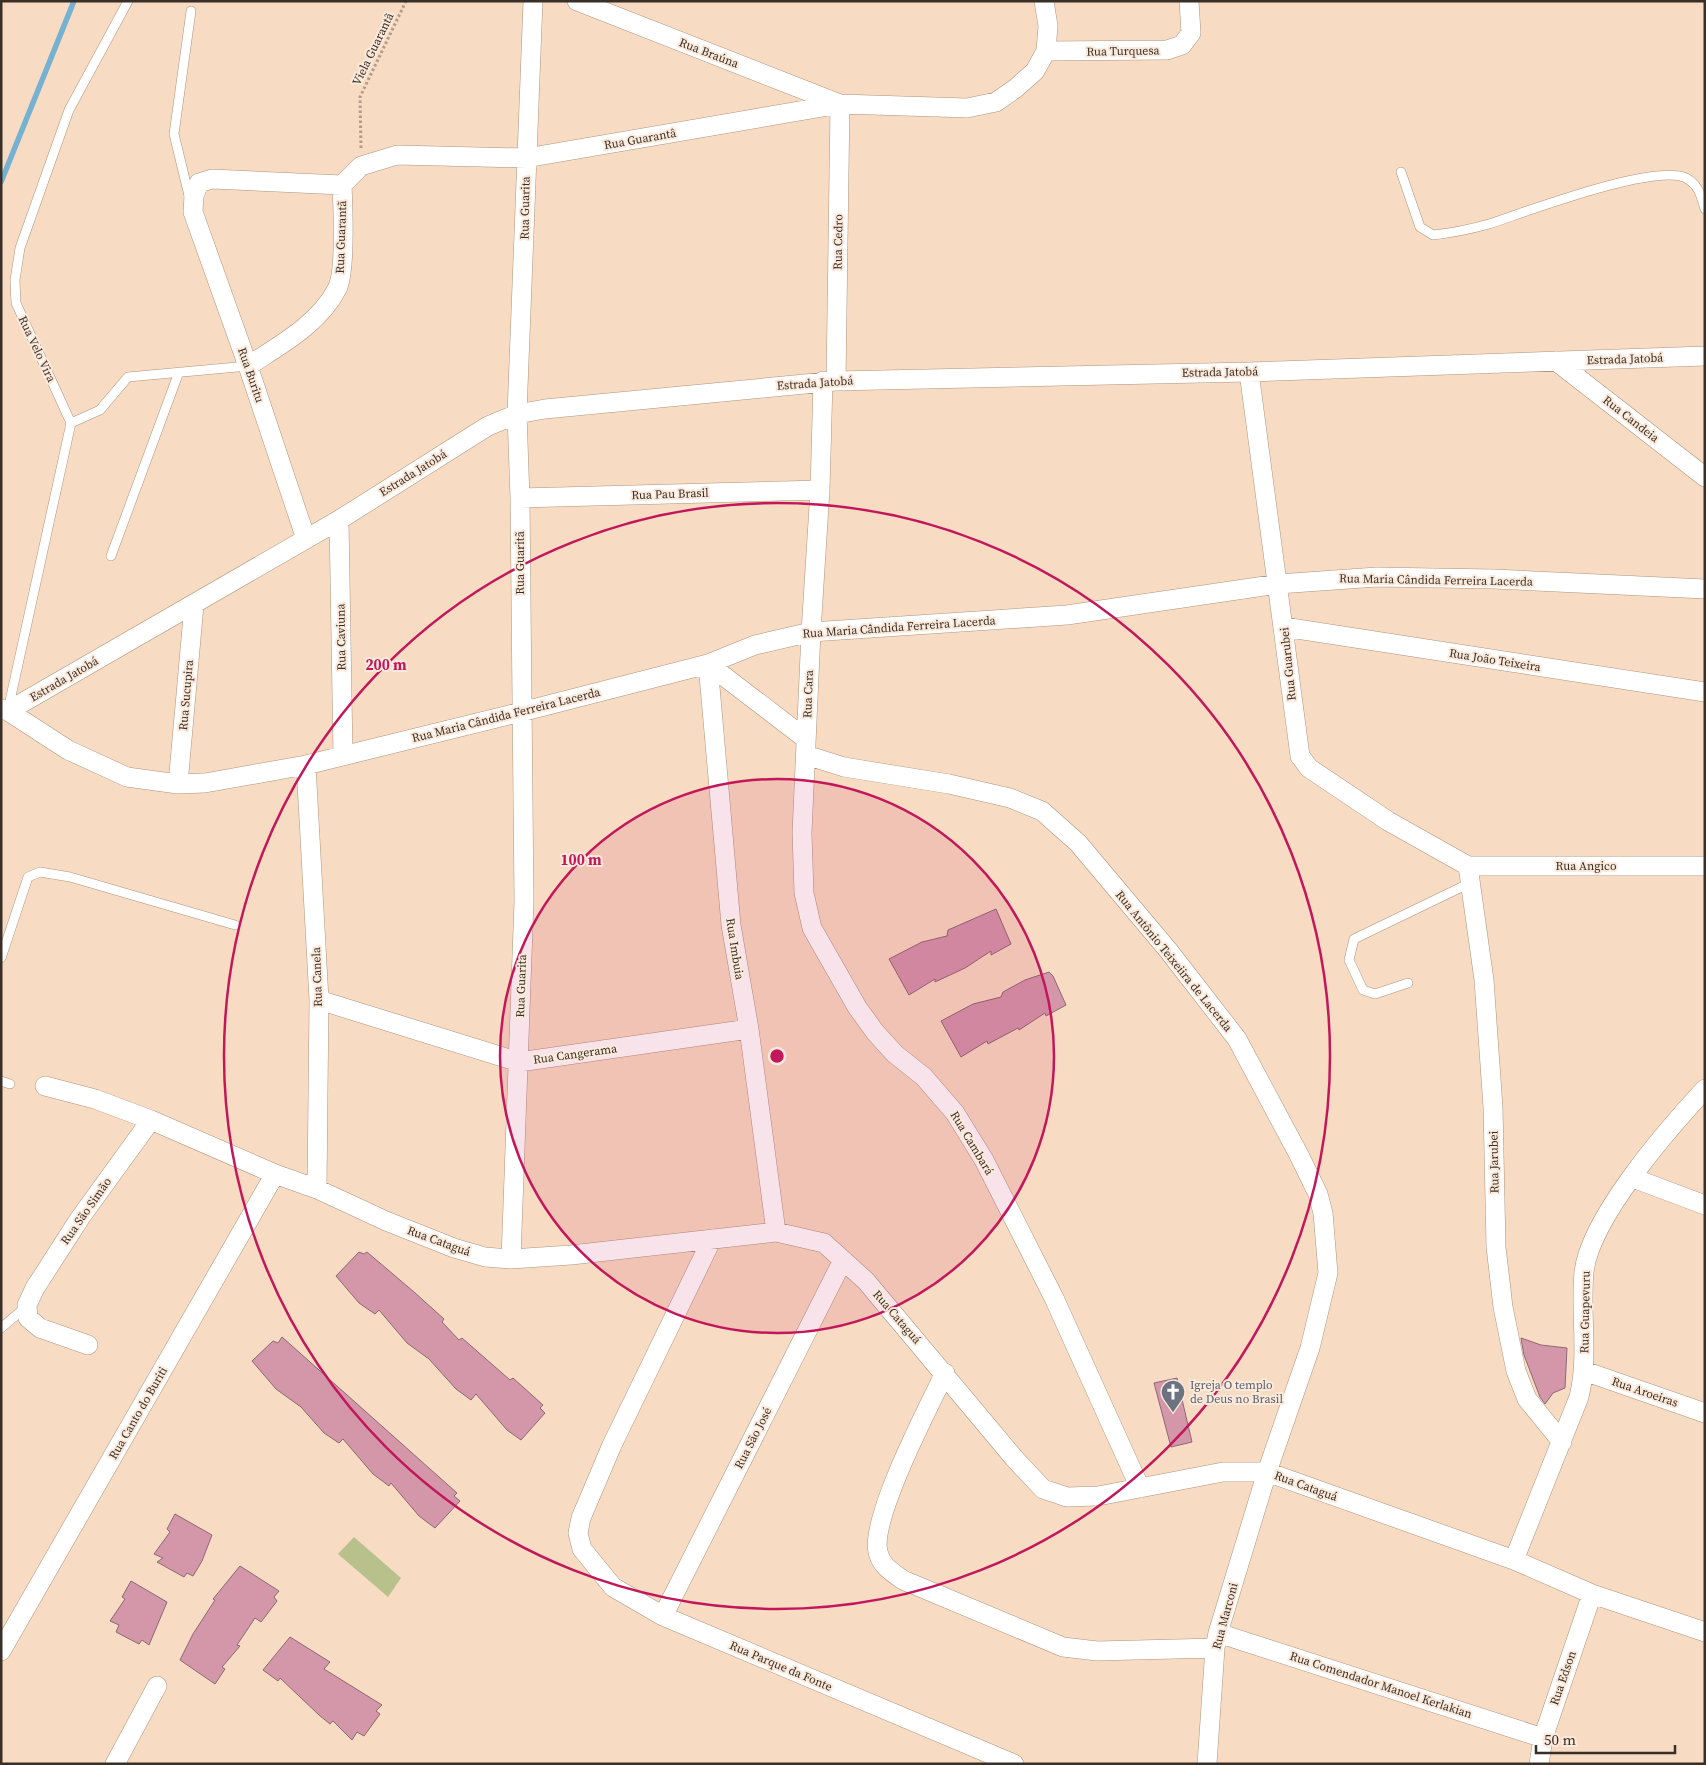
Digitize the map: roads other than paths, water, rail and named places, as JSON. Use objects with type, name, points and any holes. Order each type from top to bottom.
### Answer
[{"type":"street","name":"Rua Guarita","points":[[517,414],[533,1]]},
{"type":"street","name":"Rua Braúna","points":[[577,1],[840,104]]},
{"type":"street","name":"Rua Guarantâ","points":[[342,185],[361,166],[397,155],[526,158],[840,104],[967,108],[996,102],[1035,71],[1046,51],[1048,26],[1044,1]]},
{"type":"street","name":"Rua Turquesa","points":[[1046,51],[1167,50],[1174,48],[1182,45],[1191,33],[1189,1]]},
{"type":"street","name":"Rua Cedro","points":[[810,632],[829,381],[840,104]]},
{"type":"street","points":[[193,212],[194,196],[199,183],[212,179],[342,185]]},
{"type":"street","name":"Rua Guarantã","points":[[248,366],[324,309],[338,287],[343,231],[342,185]]},
{"type":"street","name":"Rua Buritu","points":[[193,212],[248,366],[306,539]]},
{"type":"street","name":"Estrada Jatobá","points":[[4,710],[194,605],[339,520],[488,426],[517,414],[546,409],[829,381],[1249,372],[1705,356]]},
{"type":"street","name":"Rua Candeia","points":[[1556,361],[1705,477]]},
{"type":"street","name":"Rua Guarubei","points":[[1249,372],[1284,627],[1296,741],[1300,756],[1309,768],[1469,875]]},
{"type":"street","name":"Rua Guaritã","points":[[517,414],[520,498],[521,712]]},
{"type":"street","name":"Rua Pau Brasil","points":[[520,498],[820,490]]},
{"type":"street","name":"Rua Caviuna","points":[[339,520],[343,755]]},
{"type":"street","name":"Rua Maria Cândida Ferreira Lacerda","points":[[4,710],[68,750],[127,778],[153,783],[178,784],[225,780],[306,765],[708,664],[755,645],[810,632],[1067,615],[1278,584],[1377,577],[1494,579],[1705,590]]},
{"type":"street","name":"Rua Sucupira","points":[[178,784],[194,605]]},
{"type":"street","name":"Rua João Teixeira","points":[[1284,627],[1705,692]]},
{"type":"street","name":"Rua Cara","points":[[806,747],[810,632]]},
{"type":"street","points":[[708,664],[806,747]]},
{"type":"street","name":"Rua Imbuia","points":[[708,664],[731,925],[749,1029],[776,1232]]},
{"type":"street","name":"Rua Guarita","points":[[511,1259],[524,901],[521,712]]},
{"type":"street","name":"Rua Antônio Teixeiira de Lacerda","points":[[806,747],[844,767],[949,784],[1010,798],[1042,810],[1078,843],[1168,950],[1237,1039],[1270,1098],[1318,1194],[1327,1241],[1328,1273],[1310,1348],[1267,1472]]},
{"type":"street","name":"Rua Cambará","points":[[806,747],[801,869],[812,928],[857,1007],[875,1032],[895,1054],[924,1078],[955,1113],[984,1160],[1054,1298],[1140,1488]]},
{"type":"street","name":"Rua Canela","points":[[306,765],[319,1000],[317,1189]]},
{"type":"street","name":"Rua Angico","points":[[1469,875],[1705,866]]},
{"type":"street","name":"Rua Jarubei","points":[[1469,875],[1484,980],[1493,1107],[1496,1247],[1503,1307],[1516,1370],[1527,1399],[1562,1442]]},
{"type":"street","name":"Rua Cangerama","points":[[319,1000],[519,1062],[749,1029]]},
{"type":"street","name":"Rua Cataguá","points":[[45,1086],[95,1100],[151,1120],[275,1174],[317,1189],[386,1221],[454,1248],[485,1256],[511,1259],[648,1248],[776,1232],[824,1243],[866,1281],[1014,1458],[1043,1489],[1067,1498],[1098,1496],[1223,1472],[1267,1472],[1514,1560],[1592,1594],[1705,1632]]},
{"type":"street","name":"Rua Guapevuru","points":[[1514,1560],[1575,1412],[1584,1371],[1584,1270],[1594,1242],[1609,1211],[1678,1119],[1705,1089]]},
{"type":"street","name":"Rua São Simão","points":[[27,1305],[35,1288],[80,1218],[151,1120]]},
{"type":"street","name":"Rua Canto do Buriti","points":[[1,1651],[275,1174]]},
{"type":"street","points":[[1633,1178],[1705,1205]]},
{"type":"street","name":"Rua Parque da Fonte","points":[[712,1239],[612,1446],[581,1518],[578,1533],[582,1549],[613,1587],[663,1616],[1014,1764]]},
{"type":"street","name":"Rua São José","points":[[663,1616],[843,1260]]},
{"type":"street","points":[[27,1305],[28,1318],[40,1328],[88,1345]]},
{"type":"street","name":"Rua Aroeiras","points":[[1584,1371],[1705,1413]]},
{"type":"street","name":"Rua Comendador Manoel Kerlakian","points":[[944,1373],[893,1485],[877,1536],[878,1553],[884,1567],[903,1580],[1063,1647],[1097,1651],[1216,1641],[1544,1738]]},
{"type":"street","name":"Rua Marconi","points":[[1207,1764],[1216,1641],[1267,1472]]},
{"type":"street","name":"Rua Edson","points":[[1539,1764],[1544,1738],[1592,1594]]},
{"type":"street","points":[[115,1764],[157,1686]]},
{"type":"lane","name":"Rua Velo Vira","points":[[71,423],[16,303],[15,280],[20,248],[69,110],[128,1]]},
{"type":"lane","points":[[191,10],[174,134],[193,212]]},
{"type":"lane","points":[[1400,172],[1420,227],[1433,235],[1487,225],[1587,192],[1638,179],[1661,176],[1685,178],[1699,189],[1705,209]]},
{"type":"lane","points":[[4,710],[71,423],[100,410],[128,376],[248,366]]},
{"type":"lane","points":[[111,556],[179,372]]},
{"type":"lane","points":[[1,958],[28,877],[40,872],[70,877],[235,925]]},
{"type":"lane","points":[[1408,983],[1375,994],[1363,990],[1349,960],[1354,939],[1469,875]]},
{"type":"lane","name":"Rua São Simão","points":[[1,1328],[27,1305]]},
{"type":"waterway","points":[[1,182],[74,1]]},
{"type":"place","name":"Igreja O templo de Deus no Brasil","points":[[1173,1413]]}]
